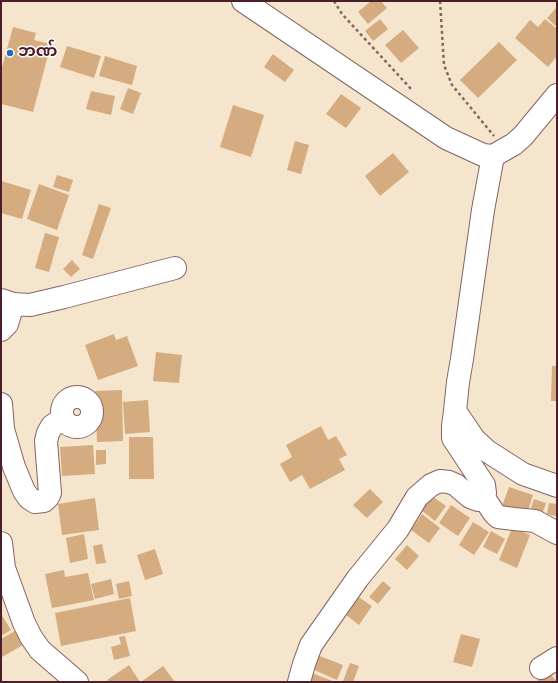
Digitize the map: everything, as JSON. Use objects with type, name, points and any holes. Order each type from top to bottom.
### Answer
[{"type":"street","points":[[242,1],[446,138],[483,155],[499,153],[514,144],[523,136],[557,95]]},
{"type":"street","points":[[499,153],[483,210],[458,382],[453,438],[484,485],[484,498],[494,513],[498,516],[535,521],[557,533]]},
{"type":"street","points":[[1,347],[6,315],[30,305],[175,268]]},
{"type":"street","points":[[1,404],[3,429],[14,467],[24,491],[34,502],[44,501],[50,493],[46,441],[52,426],[64,420]]},
{"type":"street","points":[[455,411],[474,440],[487,451],[523,474],[557,486]]},
{"type":"street","points":[[299,682],[311,645],[358,578],[398,529],[417,498],[431,485],[440,481],[449,482],[456,485],[470,497],[478,500],[484,498]]},
{"type":"street","points":[[1,543],[4,568],[24,623],[31,637],[40,650],[77,682]]},
{"type":"path","points":[[334,1],[342,14],[416,96]]},
{"type":"path","points":[[440,1],[444,65],[452,85],[499,153]]},
{"type":"building","points":[[371,1],[381,1],[387,8],[368,24],[358,12]]},
{"type":"building","points":[[557,7],[557,27],[547,18]]},
{"type":"building","points":[[380,19],[388,29],[373,41],[365,31]]},
{"type":"building","points":[[545,19],[557,29],[557,56],[548,67],[515,38],[530,20],[538,27]]},
{"type":"building","points":[[13,27],[36,33],[34,40],[51,44],[33,112],[1,104],[1,71]]},
{"type":"building","points":[[403,30],[419,48],[401,63],[385,45]]},
{"type":"building","points":[[499,42],[517,60],[478,98],[460,80]]},
{"type":"building","points":[[67,46],[101,56],[94,78],[60,67]]},
{"type":"building","points":[[273,54],[294,70],[285,82],[264,67]]},
{"type":"building","points":[[105,56],[137,66],[132,85],[99,76]]},
{"type":"building","points":[[128,88],[141,93],[133,114],[120,109]]},
{"type":"building","points":[[91,91],[115,96],[111,115],[86,109]]},
{"type":"building","points":[[341,94],[361,108],[346,128],[326,114]]},
{"type":"building","points":[[233,105],[264,115],[251,157],[220,147]]},
{"type":"building","points":[[295,141],[309,145],[301,174],[287,170]]},
{"type":"building","points":[[393,153],[409,172],[380,196],[365,176]]},
{"type":"building","points":[[57,175],[73,180],[69,192],[53,187]]},
{"type":"building","points":[[1,181],[31,190],[22,219],[1,213]]},
{"type":"building","points":[[39,184],[69,195],[57,230],[27,219]]},
{"type":"building","points":[[99,204],[111,208],[93,259],[82,255]]},
{"type":"building","points":[[45,233],[59,237],[49,272],[35,268]]},
{"type":"building","points":[[72,260],[80,269],[71,277],[63,269]]},
{"type":"building","points":[[114,334],[116,340],[127,336],[138,366],[98,380],[85,345]]},
{"type":"building","points":[[156,352],[182,355],[179,383],[153,381]]},
{"type":"building","points":[[552,366],[557,366],[557,401],[551,401]]},
{"type":"building","points":[[122,390],[123,441],[97,442],[95,391]]},
{"type":"building","points":[[148,400],[150,432],[125,434],[123,402]]},
{"type":"building","points":[[321,426],[328,440],[336,436],[347,455],[339,459],[345,470],[310,489],[302,475],[290,482],[280,464],[292,457],[286,445]]},
{"type":"building","points":[[129,437],[153,437],[154,479],[129,479]]},
{"type":"building","points":[[93,445],[95,474],[62,476],[60,447]]},
{"type":"building","points":[[96,450],[106,450],[106,464],[96,465]]},
{"type":"building","points":[[509,487],[533,495],[526,517],[501,509]]},
{"type":"building","points":[[370,489],[383,502],[367,518],[353,505]]},
{"type":"building","points":[[432,496],[446,506],[435,521],[421,510]]},
{"type":"building","points":[[95,498],[99,530],[62,535],[58,504]]},
{"type":"building","points":[[534,499],[546,503],[543,512],[531,508]]},
{"type":"building","points":[[549,503],[557,504],[556,516],[547,514]]},
{"type":"building","points":[[451,505],[470,518],[458,536],[439,523]]},
{"type":"building","points":[[422,514],[440,528],[429,543],[411,530]]},
{"type":"building","points":[[473,522],[489,532],[474,555],[459,545]]},
{"type":"building","points":[[512,528],[530,535],[517,568],[499,560]]},
{"type":"building","points":[[491,531],[505,539],[497,554],[483,547]]},
{"type":"building","points":[[84,534],[88,559],[70,563],[66,538]]},
{"type":"building","points":[[102,544],[106,563],[96,564],[93,546]]},
{"type":"building","points":[[407,545],[419,556],[407,570],[395,559]]},
{"type":"building","points":[[155,549],[163,574],[145,580],[137,555]]},
{"type":"building","points":[[64,570],[65,577],[88,573],[94,600],[52,608],[45,574]]},
{"type":"building","points":[[111,579],[114,594],[95,599],[91,584]]},
{"type":"building","points":[[129,581],[132,596],[119,599],[116,584]]},
{"type":"building","points":[[383,581],[391,588],[378,604],[369,597]]},
{"type":"building","points":[[357,596],[372,606],[359,625],[345,614]]},
{"type":"building","points":[[130,598],[136,631],[61,646],[55,613]]},
{"type":"building","points":[[1,614],[11,630],[1,636]]},
{"type":"building","points":[[15,631],[23,645],[2,657],[1,639]]},
{"type":"building","points":[[461,634],[480,639],[472,667],[453,662]]},
{"type":"building","points":[[125,636],[130,656],[114,660],[111,647],[121,644],[119,637]]},
{"type":"building","points":[[317,655],[343,665],[337,680],[312,669]]},
{"type":"building","points":[[350,663],[359,666],[353,682],[344,682],[343,681]]},
{"type":"building","points":[[129,665],[140,682],[109,682],[107,680]]},
{"type":"building","points":[[163,666],[175,682],[141,682]]},
{"type":"building","points":[[549,672],[557,682],[537,681]]},
{"type":"building","points":[[312,673],[335,682],[308,682]]},
{"type":"place","name":"ဘဏ်","points":[[10,53]]}]
